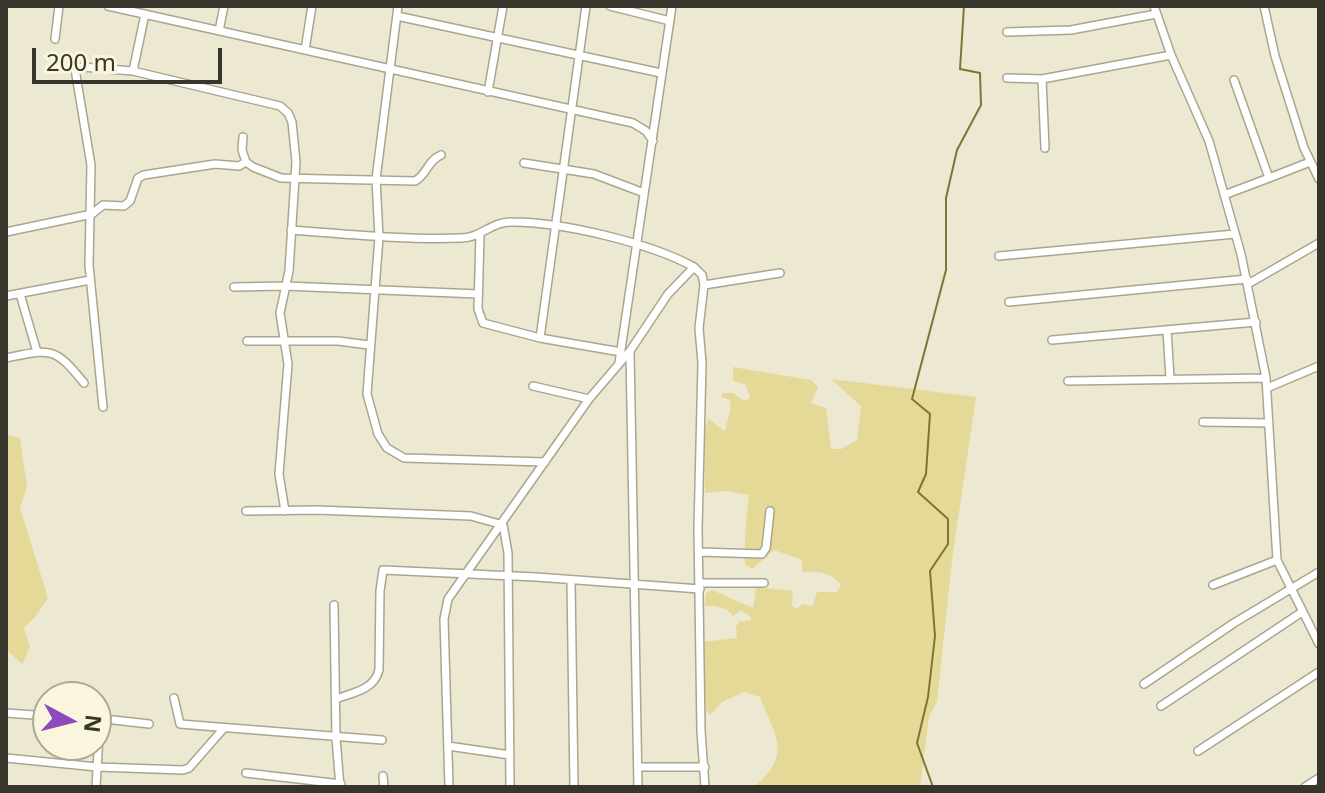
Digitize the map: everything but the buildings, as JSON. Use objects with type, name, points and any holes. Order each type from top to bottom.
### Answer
[{"type":"street","points":[[55,39],[59,6]]},
{"type":"street","points":[[108,6],[640,126],[653,141]]},
{"type":"street","points":[[219,31],[224,6]]},
{"type":"street","points":[[305,50],[312,6]]},
{"type":"street","points":[[398,6],[376,179],[379,237],[367,394],[372,421],[382,441],[404,458],[545,462]]},
{"type":"street","points":[[488,92],[503,6]]},
{"type":"street","points":[[540,338],[586,6]]},
{"type":"street","points":[[610,6],[670,21]]},
{"type":"street","points":[[618,365],[672,6]]},
{"type":"street","points":[[1264,6],[1275,56],[1310,162],[1319,179]]},
{"type":"street","points":[[1007,32],[1071,30],[1155,10],[1205,131],[1248,282],[1266,378],[1277,560],[1319,644]]},
{"type":"street","points":[[133,71],[145,14]]},
{"type":"street","points":[[397,16],[661,73]]},
{"type":"street","points":[[1007,78],[1042,79],[1171,55]]},
{"type":"street","points":[[103,407],[90,280],[92,214],[89,149],[77,97],[75,69],[133,71],[285,108],[295,137],[289,271],[280,313],[287,353],[278,483],[285,511]]},
{"type":"street","points":[[1042,79],[1045,148]]},
{"type":"street","points":[[1234,80],[1269,178]]},
{"type":"street","points":[[243,137],[242,150],[246,162],[261,171],[295,179],[415,181],[422,176],[429,162],[441,155]]},
{"type":"street","points":[[6,232],[92,214],[99,206],[128,204],[140,176],[215,164],[239,166],[246,162]]},
{"type":"street","points":[[1224,195],[1310,162]]},
{"type":"street","points":[[524,163],[594,174],[644,193]]},
{"type":"street","points":[[291,230],[379,237],[464,238],[511,222],[557,227],[638,243],[694,267],[702,275],[704,285],[699,328],[702,353],[699,552],[701,731],[705,787]]},
{"type":"street","points":[[999,256],[1235,234]]},
{"type":"street","points":[[480,235],[478,294],[479,317],[483,323],[540,338],[621,352]]},
{"type":"street","points":[[1009,302],[1248,282],[1319,243]]},
{"type":"street","points":[[449,787],[444,619],[448,599],[589,399],[694,267]]},
{"type":"street","points":[[704,285],[780,273]]},
{"type":"street","points":[[6,296],[90,280]]},
{"type":"street","points":[[234,287],[285,286],[478,294]]},
{"type":"street","points":[[20,294],[37,352]]},
{"type":"street","points":[[1052,340],[1256,322]]},
{"type":"street","points":[[1167,330],[1170,378]]},
{"type":"street","points":[[247,341],[338,341],[369,345]]},
{"type":"street","points":[[287,353],[295,342]]},
{"type":"street","points":[[630,351],[638,787]]},
{"type":"street","points":[[6,358],[53,352],[60,355],[84,383]]},
{"type":"street","points":[[1267,388],[1319,366]]},
{"type":"street","points":[[1068,381],[1266,378]]},
{"type":"street","points":[[533,386],[589,399]]},
{"type":"street","points":[[1203,422],[1269,423]]},
{"type":"street","points":[[246,511],[471,516],[503,525]]},
{"type":"street","points":[[699,552],[762,554],[766,548],[770,511]]},
{"type":"street","points":[[503,525],[507,536],[510,787]]},
{"type":"street","points":[[1213,585],[1277,560]]},
{"type":"street","points":[[336,699],[372,685],[377,680],[383,570],[508,575],[635,586],[764,583]]},
{"type":"street","points":[[1144,684],[1289,588],[1319,572]]},
{"type":"street","points":[[571,581],[574,787]]},
{"type":"street","points":[[246,773],[341,785],[336,738],[334,605]]},
{"type":"street","points":[[1161,706],[1302,612]]},
{"type":"street","points":[[1198,751],[1319,672]]},
{"type":"street","points":[[174,698],[180,724],[382,740]]},
{"type":"street","points":[[6,713],[32,715]]},
{"type":"street","points":[[112,720],[149,724]]},
{"type":"street","points":[[6,758],[97,767],[183,770],[189,768],[224,728]]},
{"type":"street","points":[[448,746],[510,755]]},
{"type":"street","points":[[96,787],[97,761]]},
{"type":"street","points":[[638,767],[705,767]]},
{"type":"street","points":[[383,776],[384,787]]},
{"type":"street","points":[[1305,787],[1319,778]]},
{"type":"shaded area","points":[[733,367],[811,380],[818,387],[811,403],[826,408],[831,449],[841,449],[857,440],[861,406],[831,379],[976,397],[952,560],[937,702],[929,717],[920,787],[754,787],[774,764],[777,754],[775,733],[760,697],[744,692],[722,702],[710,715],[706,710],[703,642],[737,638],[739,622],[751,620],[740,610],[733,617],[725,609],[705,606],[706,593],[712,590],[753,608],[756,587],[793,591],[792,606],[797,609],[802,604],[813,606],[817,592],[837,592],[841,585],[824,573],[802,572],[802,560],[774,550],[752,569],[745,565],[749,495],[725,491],[705,493],[704,436],[708,419],[725,431],[731,407],[730,400],[721,397],[722,393],[733,393],[745,401],[750,398],[746,385],[733,381]]},
{"type":"shaded area","points":[[6,435],[20,438],[27,487],[20,508],[48,598],[24,628],[30,647],[22,664],[6,649]]},
{"type":"waterway","points":[[933,787],[917,743],[928,697],[935,636],[930,571],[948,544],[948,519],[918,492],[926,474],[930,414],[912,399],[946,270],[946,198],[957,150],[981,105],[980,73],[960,69],[964,6]]}]
